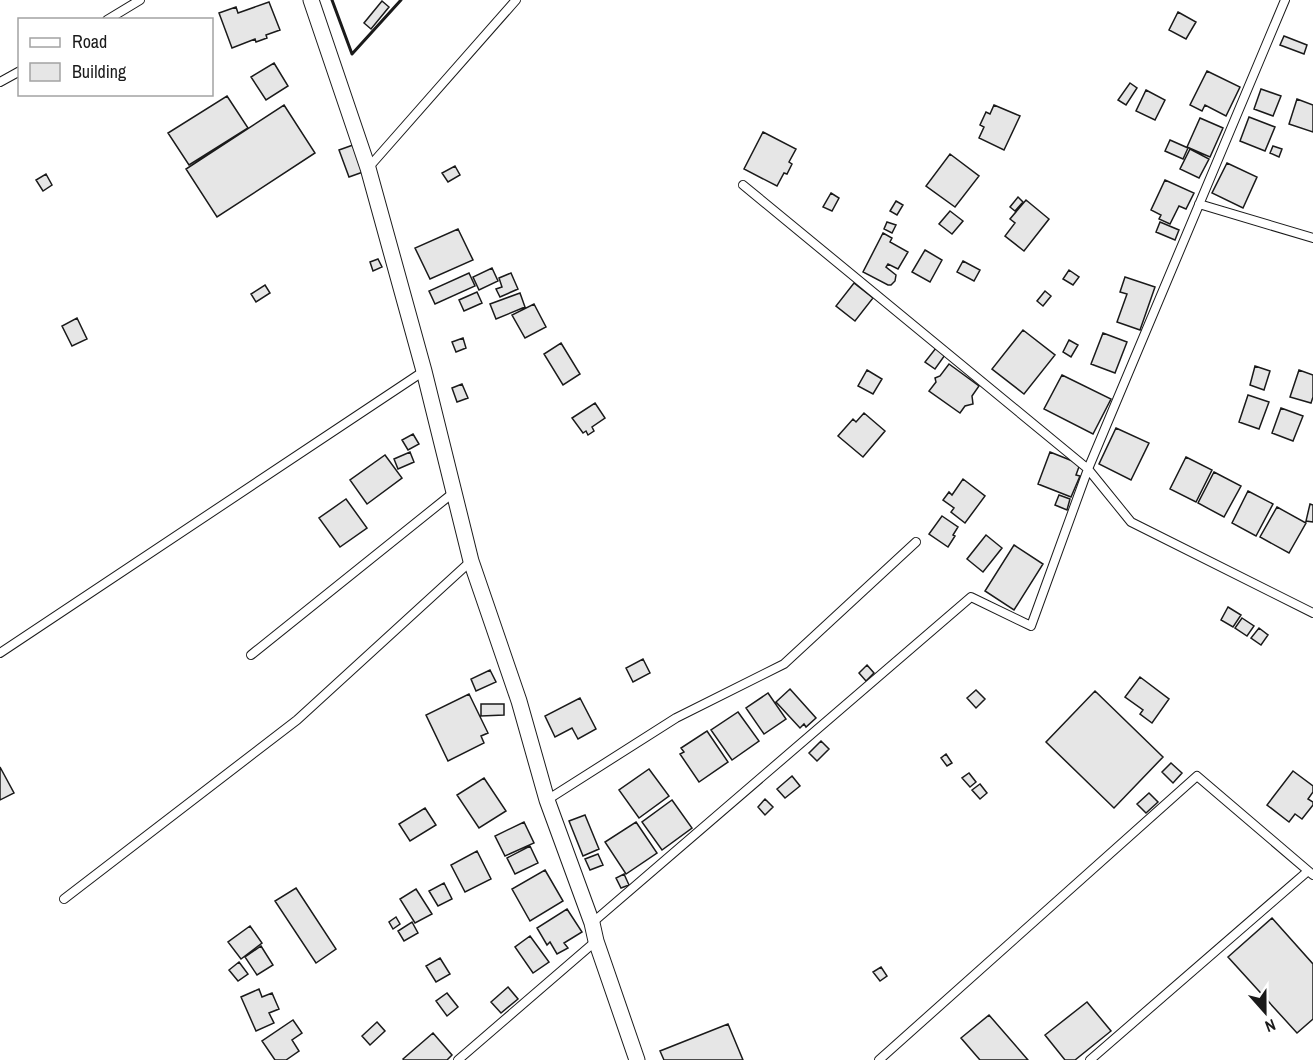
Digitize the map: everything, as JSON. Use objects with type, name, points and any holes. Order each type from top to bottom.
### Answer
[{"type":"street","points":[[311,0],[368,168],[424,371],[471,561],[519,700],[547,800],[592,923],[596,941],[637,1060]]},
{"type":"lane","points":[[110,18],[140,0]]},
{"type":"lane","points":[[368,168],[516,0]]},
{"type":"lane","points":[[592,923],[971,597],[1031,626],[1088,469],[1285,0]]},
{"type":"lane","points":[[0,82],[18,72]]},
{"type":"lane","points":[[743,185],[1088,469],[1131,522],[1313,614]]},
{"type":"lane","points":[[1199,204],[1313,238]]},
{"type":"lane","points":[[0,654],[424,371]]},
{"type":"lane","points":[[251,655],[453,493]]},
{"type":"lane","points":[[547,800],[676,718],[784,664],[916,542]]},
{"type":"lane","points":[[64,899],[297,720],[471,561]]},
{"type":"lane","points":[[879,1060],[1197,776],[1311,873],[1090,1060]]},
{"type":"lane","points":[[458,1060],[596,941]]},
{"type":"building","points":[[382,1],[389,7],[371,29],[364,23]]},
{"type":"building","points":[[269,2],[280,30],[266,35],[267,38],[256,42],[255,39],[232,48],[219,13],[236,7],[238,13]]},
{"type":"building","points":[[1178,12],[1196,22],[1186,39],[1169,30]]},
{"type":"building","points":[[1284,36],[1307,45],[1304,54],[1280,45]]},
{"type":"building","points":[[274,63],[288,86],[266,100],[251,77]]},
{"type":"building","points":[[1207,71],[1240,87],[1226,116],[1205,105],[1202,111],[1190,105]]},
{"type":"building","points":[[1130,83],[1137,88],[1126,105],[1118,100]]},
{"type":"building","points":[[1261,89],[1281,96],[1273,116],[1254,109]]},
{"type":"building","points":[[1146,90],[1165,100],[1155,120],[1136,111]]},
{"type":"building","points":[[227,96],[248,128],[189,165],[168,133]]},
{"type":"building","points":[[1297,99],[1313,105],[1313,132],[1289,124]]},
{"type":"building","points":[[284,105],[315,153],[217,217],[186,169]]},
{"type":"building","points":[[994,105],[1020,116],[1004,150],[979,138],[984,127],[980,125],[986,112],[990,114]]},
{"type":"building","points":[[1249,117],[1275,127],[1265,151],[1240,141]]},
{"type":"building","points":[[1200,118],[1223,128],[1210,157],[1187,147]]},
{"type":"building","points":[[763,132],[796,149],[789,162],[792,164],[787,174],[784,173],[777,186],[744,169]]},
{"type":"building","points":[[1170,140],[1188,148],[1183,159],[1165,151]]},
{"type":"building","points":[[353,145],[363,172],[349,177],[339,150]]},
{"type":"building","points":[[1273,146],[1282,149],[1279,157],[1270,153]]},
{"type":"building","points":[[1190,149],[1209,159],[1199,178],[1180,169]]},
{"type":"building","points":[[950,154],[979,176],[955,207],[926,186]]},
{"type":"building","points":[[1227,163],[1257,177],[1243,208],[1212,193]]},
{"type":"building","points":[[455,166],[460,175],[448,182],[442,173]]},
{"type":"building","points":[[46,174],[52,185],[43,191],[36,180]]},
{"type":"building","points":[[1165,180],[1194,193],[1186,209],[1179,206],[1170,224],[1159,219],[1161,215],[1151,210]]},
{"type":"building","points":[[831,193],[839,198],[832,211],[823,207]]},
{"type":"building","points":[[1018,197],[1023,202],[1015,211],[1010,207]]},
{"type":"building","points":[[1026,200],[1049,219],[1024,251],[1005,236],[1015,223],[1010,219]]},
{"type":"building","points":[[896,201],[903,205],[897,215],[890,211]]},
{"type":"building","points":[[950,211],[963,221],[952,234],[939,224]]},
{"type":"building","points":[[887,222],[896,225],[892,233],[884,229]]},
{"type":"building","points":[[1160,222],[1179,230],[1175,240],[1156,232]]},
{"type":"building","points":[[458,229],[473,260],[430,279],[415,248]]},
{"type":"building","points":[[883,233],[892,238],[890,242],[908,252],[898,269],[888,264],[886,267],[896,275],[891,285],[863,272]]},
{"type":"building","points":[[925,250],[942,260],[930,282],[912,272]]},
{"type":"building","points":[[378,259],[382,267],[373,271],[370,262]]},
{"type":"building","points":[[963,261],[980,270],[974,281],[957,272]]},
{"type":"building","points":[[492,268],[498,281],[479,290],[473,277]]},
{"type":"building","points":[[1069,270],[1079,277],[1073,285],[1063,279]]},
{"type":"building","points":[[469,273],[475,286],[435,304],[429,291]]},
{"type":"building","points":[[511,273],[518,289],[500,297],[496,289],[502,287],[499,278]]},
{"type":"building","points":[[1125,277],[1155,287],[1140,330],[1117,322],[1127,294],[1120,292]]},
{"type":"building","points":[[854,283],[873,298],[855,321],[836,306]]},
{"type":"building","points":[[265,285],[270,293],[256,302],[251,294]]},
{"type":"building","points":[[1045,291],[1051,296],[1043,306],[1037,301]]},
{"type":"building","points":[[477,292],[482,303],[464,311],[459,300]]},
{"type":"building","points":[[520,293],[525,307],[496,319],[490,304]]},
{"type":"building","points":[[534,304],[546,327],[525,338],[512,315]]},
{"type":"building","points":[[77,318],[87,339],[72,346],[62,326]]},
{"type":"building","points":[[1023,330],[1055,355],[1024,394],[992,369]]},
{"type":"building","points":[[1103,333],[1127,342],[1115,373],[1091,364]]},
{"type":"building","points":[[463,338],[466,348],[456,352],[452,342]]},
{"type":"building","points":[[1069,340],[1078,345],[1071,357],[1063,352]]},
{"type":"building","points":[[561,343],[580,374],[563,385],[544,354]]},
{"type":"building","points":[[936,348],[945,355],[935,369],[925,362]]},
{"type":"building","points":[[949,364],[979,386],[972,396],[973,404],[965,406],[960,413],[929,391],[936,382],[935,378],[940,376]]},
{"type":"building","points":[[1255,366],[1270,371],[1264,390],[1250,385]]},
{"type":"building","points":[[867,370],[882,379],[873,394],[858,386]]},
{"type":"building","points":[[1299,370],[1313,375],[1311,403],[1290,397]]},
{"type":"building","points":[[1062,375],[1111,399],[1093,434],[1044,409]]},
{"type":"building","points":[[462,384],[468,398],[457,402],[452,388]]},
{"type":"building","points":[[1248,395],[1269,402],[1259,429],[1239,422]]},
{"type":"building","points":[[595,403],[605,418],[592,427],[594,431],[588,435],[586,431],[583,433],[572,418]]},
{"type":"building","points":[[1281,408],[1303,416],[1293,441],[1272,433]]},
{"type":"building","points":[[864,413],[885,431],[863,457],[838,436],[853,419],[856,422]]},
{"type":"building","points":[[1116,428],[1149,443],[1131,480],[1099,464]]},
{"type":"building","points":[[413,434],[419,444],[408,450],[402,440]]},
{"type":"building","points":[[410,452],[414,462],[398,469],[394,459]]},
{"type":"building","points":[[1050,452],[1080,464],[1076,475],[1080,476],[1071,497],[1038,484]]},
{"type":"building","points":[[385,455],[402,478],[367,504],[350,480]]},
{"type":"building","points":[[1186,457],[1212,470],[1196,502],[1170,489]]},
{"type":"building","points":[[1214,472],[1241,486],[1224,517],[1198,503]]},
{"type":"building","points":[[963,479],[985,496],[965,523],[951,512],[954,508],[943,500],[949,492],[952,495]]},
{"type":"building","points":[[1248,491],[1273,504],[1256,536],[1232,523]]},
{"type":"building","points":[[1059,495],[1070,499],[1067,510],[1055,505]]},
{"type":"building","points":[[346,499],[367,528],[340,547],[319,518]]},
{"type":"building","points":[[1310,504],[1313,505],[1313,522],[1306,521]]},
{"type":"building","points":[[1277,507],[1306,523],[1289,553],[1260,537]]},
{"type":"building","points":[[942,516],[958,527],[948,547],[929,534]]},
{"type":"building","points":[[986,535],[1002,548],[983,572],[967,559]]},
{"type":"building","points":[[1014,545],[1043,564],[1014,610],[985,591]]},
{"type":"building","points":[[1228,607],[1241,615],[1233,627],[1221,620]]},
{"type":"building","points":[[1242,618],[1254,626],[1247,636],[1235,628]]},
{"type":"building","points":[[1259,628],[1268,635],[1261,645],[1251,638]]},
{"type":"building","points":[[643,659],[650,673],[633,682],[626,668]]},
{"type":"building","points":[[867,665],[874,673],[866,681],[859,673]]},
{"type":"building","points":[[490,670],[496,682],[476,691],[471,679]]},
{"type":"building","points":[[1140,677],[1169,699],[1152,723],[1140,714],[1143,710],[1125,697]]},
{"type":"building","points":[[790,689],[816,718],[806,727],[804,724],[800,728],[776,702]]},
{"type":"building","points":[[976,690],[985,699],[976,708],[967,698]]},
{"type":"building","points":[[1095,691],[1163,757],[1114,808],[1046,742]]},
{"type":"building","points":[[768,693],[786,719],[764,734],[746,708]]},
{"type":"building","points":[[469,694],[488,733],[481,736],[484,743],[448,761],[426,715]]},
{"type":"building","points":[[580,698],[596,729],[578,739],[572,728],[555,737],[545,716]]},
{"type":"building","points":[[481,704],[504,704],[504,715],[481,716]]},
{"type":"building","points":[[738,712],[759,741],[732,760],[711,730]]},
{"type":"building","points":[[707,731],[728,762],[699,782],[680,754],[684,752],[681,748]]},
{"type":"building","points":[[821,741],[829,749],[817,761],[809,753]]},
{"type":"building","points":[[946,754],[952,763],[947,766],[941,758]]},
{"type":"building","points":[[1171,763],[1182,773],[1173,783],[1162,772]]},
{"type":"building","points":[[0,767],[14,793],[0,800]]},
{"type":"building","points":[[649,769],[669,796],[639,818],[619,790]]},
{"type":"building","points":[[1293,771],[1313,786],[1313,792],[1308,799],[1313,802],[1313,805],[1302,819],[1295,814],[1289,822],[1267,805]]},
{"type":"building","points":[[969,773],[976,782],[970,787],[962,778]]},
{"type":"building","points":[[792,776],[800,786],[785,798],[777,789]]},
{"type":"building","points":[[484,778],[506,811],[479,828],[457,795]]},
{"type":"building","points":[[980,784],[987,793],[980,799],[972,790]]},
{"type":"building","points":[[1149,793],[1158,802],[1146,813],[1137,804]]},
{"type":"building","points":[[765,799],[773,807],[765,815],[758,807]]},
{"type":"building","points":[[672,800],[692,828],[662,850],[642,822]]},
{"type":"building","points":[[425,808],[436,825],[410,841],[399,824]]},
{"type":"building","points":[[585,815],[599,849],[583,856],[569,821]]},
{"type":"building","points":[[524,822],[534,843],[505,856],[495,836]]},
{"type":"building","points":[[636,822],[657,853],[626,874],[605,842]]},
{"type":"building","points":[[530,846],[538,863],[515,874],[507,858]]},
{"type":"building","points":[[477,851],[491,879],[465,892],[451,865]]},
{"type":"building","points":[[598,854],[603,865],[590,870],[585,859]]},
{"type":"building","points":[[545,870],[563,901],[530,921],[512,889]]},
{"type":"building","points":[[624,874],[629,885],[621,888],[616,878]]},
{"type":"building","points":[[444,883],[452,899],[438,906],[429,891]]},
{"type":"building","points":[[296,888],[336,949],[316,963],[275,901]]},
{"type":"building","points":[[416,889],[432,914],[415,923],[400,899]]},
{"type":"building","points":[[567,909],[582,932],[564,943],[568,948],[557,954],[550,942],[547,945],[537,928]]},
{"type":"building","points":[[396,917],[400,924],[393,929],[389,922]]},
{"type":"building","points":[[1272,918],[1313,964],[1313,1019],[1297,1033],[1228,957]]},
{"type":"building","points":[[412,922],[418,933],[404,941],[398,931]]},
{"type":"building","points":[[250,926],[262,943],[241,959],[228,942]]},
{"type":"building","points":[[530,936],[549,962],[533,973],[515,947]]},
{"type":"building","points":[[261,946],[273,965],[257,975],[245,957]]},
{"type":"building","points":[[440,958],[450,974],[436,982],[426,966]]},
{"type":"building","points":[[239,962],[248,974],[238,981],[229,970]]},
{"type":"building","points":[[881,967],[887,976],[880,981],[873,972]]},
{"type":"building","points":[[508,987],[518,999],[501,1013],[491,1002]]},
{"type":"building","points":[[259,989],[262,997],[272,993],[279,1009],[269,1013],[274,1023],[256,1031],[241,997]]},
{"type":"building","points":[[447,993],[458,1007],[447,1016],[436,1001]]},
{"type":"building","points":[[1087,1002],[1111,1031],[1075,1060],[1065,1060],[1045,1035]]},
{"type":"building","points":[[989,1015],[1028,1060],[980,1060],[961,1038]]},
{"type":"building","points":[[293,1020],[302,1033],[292,1040],[299,1051],[286,1060],[275,1060],[262,1041]]},
{"type":"building","points":[[377,1022],[385,1031],[370,1045],[362,1036]]},
{"type":"building","points":[[728,1024],[743,1060],[664,1060],[660,1051]]},
{"type":"building","points":[[433,1033],[452,1055],[447,1060],[403,1059]]},
{"type":"wall","points":[[332,0],[352,54],[401,0]]}]
